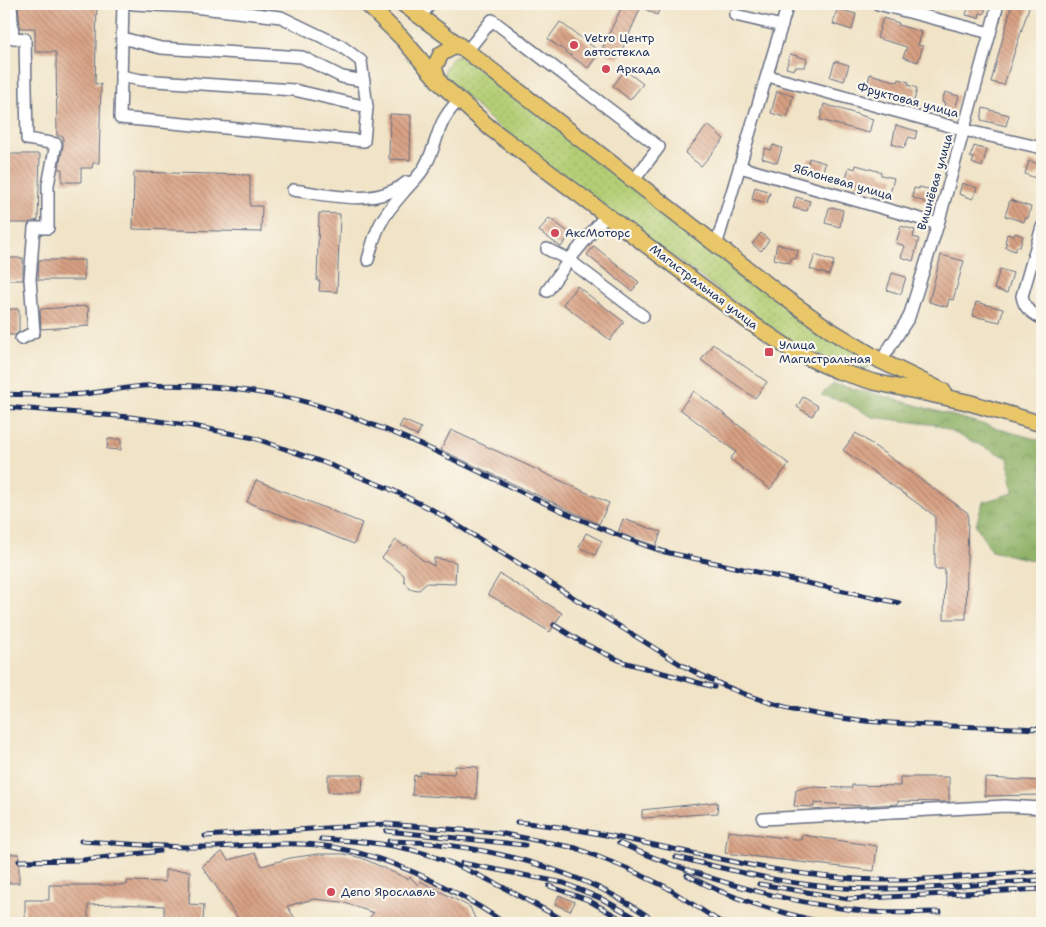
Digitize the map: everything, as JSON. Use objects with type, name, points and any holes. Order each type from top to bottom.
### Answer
[{"type":"main road","name":"Магистральная улица","points":[[367,4],[402,38],[440,84],[520,152],[787,347],[816,362],[874,382],[967,402],[1042,424]]},
{"type":"main road","name":"Магистральная улица","points":[[403,4],[427,7],[467,51],[716,246],[830,330],[881,361],[967,402]]},
{"type":"main road","points":[[440,84],[434,68],[441,54],[455,46],[467,51]]},
{"type":"main road","points":[[874,382],[881,361]]},
{"type":"street","points":[[11,4],[13,38],[24,39],[27,139],[56,144],[48,185],[48,228],[34,228],[30,279],[34,332],[21,339]]},
{"type":"street","points":[[123,4],[120,118],[364,141],[367,107],[361,61],[341,46],[281,17],[193,7],[134,4]]},
{"type":"street","points":[[716,246],[788,4]]},
{"type":"street","points":[[878,4],[990,33]]},
{"type":"street","name":"Вишнёвая улица","points":[[881,361],[909,317],[938,224],[998,4]]},
{"type":"street","points":[[735,15],[782,26]]},
{"type":"street","points":[[467,51],[492,20],[659,147],[634,180]]},
{"type":"street","points":[[122,38],[161,48],[302,57],[342,77],[364,81]]},
{"type":"street","points":[[121,76],[141,80],[294,90],[367,107]]},
{"type":"street","name":"Фруктовая улица","points":[[768,76],[964,130],[1042,148]]},
{"type":"street","points":[[368,260],[375,229],[392,205],[425,167],[445,114],[458,101]]},
{"type":"street","points":[[293,190],[362,198],[384,195],[400,187],[425,167]]},
{"type":"street","name":"Яблоневая улица","points":[[740,167],[938,224]]},
{"type":"street","points":[[547,291],[568,260],[606,215]]},
{"type":"street","points":[[1042,227],[1022,296],[1023,304],[1028,310],[1042,319]]},
{"type":"street","points":[[546,249],[568,260],[643,316]]},
{"type":"street","points":[[763,819],[1005,806],[1042,808]]},
{"type":"green space","points":[[459,55],[869,363],[869,368],[859,369],[829,360],[786,338],[560,176],[512,139],[449,81],[445,76],[445,68],[454,56]]},
{"type":"green space","points":[[833,384],[880,395],[1042,441],[1042,582],[1040,579],[1041,562],[991,551],[976,525],[983,502],[1013,493],[1008,458],[937,425],[872,417],[845,402],[821,395]]},
{"type":"building","points":[[18,4],[97,4],[95,84],[101,84],[99,163],[93,163],[92,168],[81,168],[81,182],[62,182],[62,169],[59,169],[63,136],[57,136],[56,52],[35,52],[35,28],[20,28]]},
{"type":"building","points":[[623,4],[662,4],[657,15],[641,7],[618,59],[601,51]]},
{"type":"building","points":[[969,4],[987,4],[984,14],[980,13],[979,18],[966,15]]},
{"type":"building","points":[[1012,4],[1030,4],[1004,85],[991,82]]},
{"type":"building","points":[[837,9],[856,14],[852,30],[833,24]]},
{"type":"building","points":[[883,18],[899,23],[898,25],[922,32],[918,45],[923,46],[918,62],[903,57],[907,47],[877,38]]},
{"type":"building","name":"Vetro Центр автостекла","points":[[560,22],[600,52],[588,68],[548,39]]},
{"type":"building","points":[[790,54],[807,59],[805,67],[795,67],[794,70],[786,68]]},
{"type":"building","points":[[835,61],[849,65],[844,81],[830,77]]},
{"type":"building","points":[[625,70],[643,84],[630,100],[613,86]]},
{"type":"building","points":[[870,74],[898,82],[899,79],[909,82],[908,85],[917,88],[914,101],[867,87]]},
{"type":"building","points":[[777,91],[793,96],[787,118],[771,113]]},
{"type":"building","points":[[945,92],[959,96],[954,112],[943,109],[945,103],[942,102]]},
{"type":"building","points":[[824,104],[873,119],[869,133],[820,120]]},
{"type":"building","points":[[983,108],[1009,115],[1006,126],[981,120]]},
{"type":"building","points":[[390,114],[411,115],[410,160],[389,159]]},
{"type":"building","points":[[708,125],[724,139],[701,166],[685,153]]},
{"type":"building","points":[[896,125],[917,131],[915,139],[909,137],[904,148],[892,144]]},
{"type":"building","points":[[773,145],[782,148],[777,163],[762,158],[765,148],[771,150]]},
{"type":"building","points":[[974,146],[987,150],[982,167],[972,163],[974,158],[970,157]]},
{"type":"building","points":[[4,154],[40,154],[38,220],[28,223],[4,223]]},
{"type":"building","points":[[809,158],[825,163],[822,175],[806,171]]},
{"type":"building","points":[[1029,161],[1042,165],[1039,175],[1037,174],[1035,178],[1025,174]]},
{"type":"building","points":[[856,165],[894,178],[890,194],[845,182],[849,167],[855,169]]},
{"type":"building","points":[[134,172],[250,175],[250,206],[262,206],[261,232],[133,229]]},
{"type":"building","points":[[962,183],[977,188],[973,199],[959,194]]},
{"type":"building","points":[[755,187],[770,192],[767,203],[752,199]]},
{"type":"building","points":[[919,187],[933,190],[929,204],[912,197],[914,188],[919,189]]},
{"type":"building","points":[[796,197],[810,201],[807,211],[793,208]]},
{"type":"building","points":[[1010,200],[1031,207],[1028,218],[1025,218],[1024,222],[1005,216]]},
{"type":"building","points":[[829,208],[843,210],[840,227],[825,223]]},
{"type":"building","points":[[319,213],[340,214],[337,292],[319,291],[320,281],[317,281]]},
{"type":"building","points":[[549,218],[571,234],[561,247],[539,231]]},
{"type":"building","points":[[901,226],[915,230],[913,237],[919,239],[913,261],[901,257],[905,246],[896,243]]},
{"type":"building","points":[[761,233],[769,240],[761,251],[752,244]]},
{"type":"building","points":[[1015,233],[1023,236],[1020,247],[1017,246],[1015,251],[1005,247],[1007,243],[1005,243],[1007,234],[1014,236]]},
{"type":"building","points":[[777,244],[798,250],[796,259],[791,258],[790,263],[774,259]]},
{"type":"building","points":[[594,246],[639,282],[632,291],[587,255]]},
{"type":"building","points":[[815,255],[834,261],[829,275],[810,269]]},
{"type":"building","points":[[941,255],[964,261],[953,300],[949,299],[947,307],[929,302]]},
{"type":"building","points":[[4,258],[23,258],[23,280],[4,280]]},
{"type":"building","points":[[39,260],[84,260],[84,280],[38,280]]},
{"type":"building","points":[[1000,269],[1013,273],[1007,293],[994,289]]},
{"type":"building","points":[[892,273],[906,277],[901,294],[887,290]]},
{"type":"building","points":[[577,286],[624,322],[610,340],[563,304]]},
{"type":"building","points":[[976,302],[1003,309],[1000,322],[973,316]]},
{"type":"building","points":[[88,306],[89,326],[41,329],[40,309]]},
{"type":"building","points":[[4,309],[19,309],[19,332],[15,335],[4,335]]},
{"type":"building","points":[[713,344],[767,382],[755,398],[701,360]]},
{"type":"building","points":[[694,391],[789,464],[770,489],[730,459],[736,452],[680,409]]},
{"type":"building","points":[[803,397],[818,406],[812,416],[797,407]]},
{"type":"building","points":[[403,420],[421,428],[417,436],[399,427]]},
{"type":"building","points":[[451,430],[609,503],[599,524],[441,450]]},
{"type":"building","points":[[856,433],[968,513],[966,619],[944,619],[945,569],[935,569],[935,516],[843,450]]},
{"type":"building","points":[[108,439],[121,439],[121,450],[107,449]]},
{"type":"building","points":[[256,480],[362,523],[354,544],[247,502]]},
{"type":"building","points":[[623,519],[661,532],[656,546],[618,533]]},
{"type":"building","points":[[586,533],[602,541],[595,555],[579,547]]},
{"type":"building","points":[[396,540],[404,546],[405,544],[421,559],[434,566],[434,558],[456,562],[455,584],[427,583],[419,590],[410,589],[404,581],[404,575],[382,558]]},
{"type":"building","points":[[500,574],[562,613],[550,632],[488,594]]},
{"type":"building","points":[[455,766],[478,767],[476,799],[412,795],[414,775],[420,776],[420,772],[454,774]]},
{"type":"building","points":[[328,775],[363,775],[362,792],[328,792]]},
{"type":"building","points":[[900,777],[949,777],[949,802],[898,801],[898,804],[864,806],[814,803],[814,807],[794,806],[796,790],[808,787],[852,788],[852,785],[900,786]]},
{"type":"building","points":[[985,778],[1042,781],[1042,795],[985,796]]},
{"type":"building","points":[[717,802],[718,813],[642,818],[642,810]]},
{"type":"building","points":[[728,831],[801,840],[802,835],[877,846],[874,871],[725,853]]},
{"type":"building","name":"Депо Ярославль","points":[[222,852],[228,860],[255,853],[262,866],[290,858],[318,854],[344,854],[362,858],[408,879],[410,877],[418,885],[420,881],[470,907],[477,923],[363,923],[374,913],[342,902],[314,899],[287,906],[298,923],[241,923],[202,866]]},
{"type":"building","points":[[4,854],[19,854],[19,883],[4,883]]},
{"type":"building","points":[[165,870],[190,871],[189,904],[204,905],[203,923],[164,923],[164,906],[117,904],[88,905],[88,923],[25,923],[25,900],[49,900],[49,885],[127,885],[127,881],[165,882]]},
{"type":"building","points":[[559,895],[575,902],[570,911],[555,904]]},
{"type":"railway","points":[[4,394],[73,395],[143,386],[181,385],[257,392],[294,399],[384,429],[594,525],[665,552],[899,603]]},
{"type":"railway","points":[[4,407],[130,417],[193,426],[254,438],[325,463],[390,489],[433,510],[680,664],[731,689],[758,699],[815,714],[847,719],[945,726],[1042,729]]},
{"type":"railway","points":[[554,625],[585,644],[623,662],[714,687]]},
{"type":"railway","points":[[517,822],[599,834],[760,867],[842,878],[892,880],[1042,871]]},
{"type":"railway","points":[[205,836],[386,824],[499,833],[576,848],[626,868],[666,887],[722,923]]},
{"type":"railway","points":[[386,831],[525,845]]},
{"type":"railway","points":[[321,839],[381,844],[424,853],[488,880],[569,923]]},
{"type":"railway","points":[[81,841],[179,847],[287,844],[332,847],[378,859],[423,876],[465,898],[505,923]]},
{"type":"railway","points":[[389,841],[458,847],[530,862],[598,888],[629,904],[657,923]]},
{"type":"railway","points":[[619,843],[711,878],[806,902],[871,912],[940,912]]},
{"type":"railway","points":[[19,861],[83,860],[160,851]]},
{"type":"railway","points":[[676,857],[738,872],[801,884],[844,888],[919,888],[1042,880]]},
{"type":"railway","points":[[462,863],[564,883],[602,899],[645,923]]},
{"type":"railway","points":[[687,875],[737,898],[826,923]]},
{"type":"railway","points":[[759,884],[848,899],[1042,889]]},
{"type":"railway","points":[[549,886],[588,900],[628,923]]},
{"type":"place","name":"Vetro Центр автостекла","points":[[574,45]]},
{"type":"place","name":"Аркада","points":[[606,69]]},
{"type":"place","name":"АксМоторс","points":[[555,233]]},
{"type":"place","name":"Улица Магистральная","points":[[769,352]]},
{"type":"place","name":"Депо Ярославль","points":[[331,892]]}]
